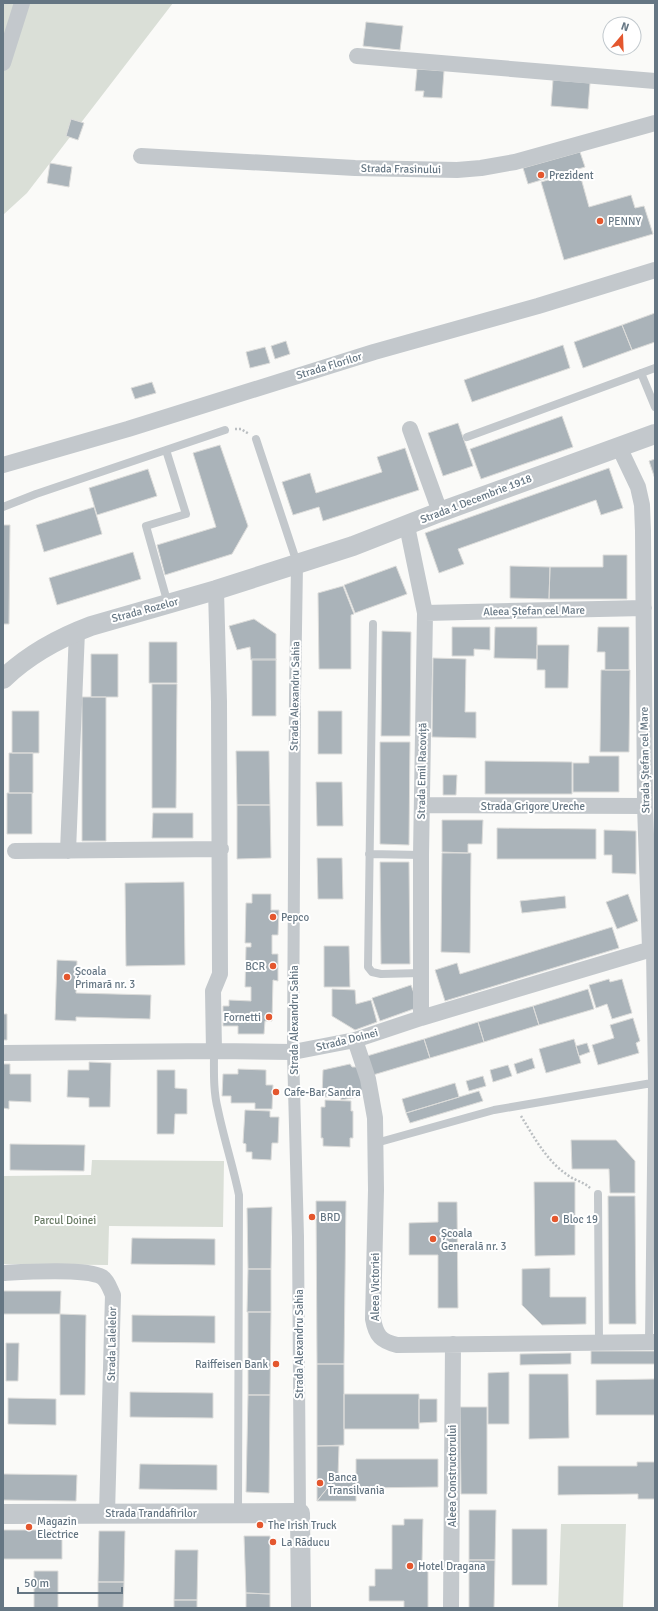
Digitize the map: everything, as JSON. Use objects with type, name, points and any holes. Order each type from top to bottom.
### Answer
[{"type":"street","points":[[3,63],[22,3]]},
{"type":"street","points":[[357,56],[655,81]]},
{"type":"street","name":"Strada Frasinului","points":[[141,156],[355,168],[457,170],[481,168],[515,162],[655,122]]},
{"type":"street","name":"Strada Florilor","points":[[3,465],[374,352],[538,306],[655,270]]},
{"type":"street","points":[[410,429],[440,512]]},
{"type":"street","name":"Strada 1 Decembrie 1918","points":[[297,564],[353,546],[440,512],[655,434]]},
{"type":"street","name":"Strada Ștefan cel Mare","points":[[619,447],[638,487],[642,505],[649,584],[644,608],[650,732],[645,806],[650,852],[652,949]]},
{"type":"street","name":"Strada Emil Racoviță","points":[[407,526],[425,613],[421,854],[421,1018]]},
{"type":"street","name":"Strada Rozelor","points":[[3,679],[24,661],[77,631],[110,620],[216,590],[297,564]]},
{"type":"street","name":"Strada Alexandru Sahia","points":[[297,564],[293,1052],[298,1237],[301,1608]]},
{"type":"street","points":[[214,1051],[213,991],[220,974],[221,850],[216,590]]},
{"type":"street","name":"Aleea Ștefan cel Mare","points":[[425,613],[644,608]]},
{"type":"street","points":[[68,850],[77,631]]},
{"type":"street","name":"Strada Grigore Ureche","points":[[422,805],[645,806]]},
{"type":"street","points":[[15,850],[221,850]]},
{"type":"street","name":"Strada Doinei","points":[[3,1053],[214,1051],[293,1052],[355,1040],[421,1018],[652,949]]},
{"type":"street","name":"Aleea Victoriei","points":[[355,1040],[372,1097],[375,1118],[376,1190],[373,1319],[376,1331],[385,1342],[397,1345],[652,1342]]},
{"type":"street","name":"Strada Lalelelor","points":[[3,1273],[54,1272],[87,1274],[102,1277],[109,1285],[113,1295],[107,1513]]},
{"type":"street","name":"Aleea Constructorului","points":[[451,1608],[453,1344]]},
{"type":"street","name":"Strada Trandafirilor","points":[[3,1514],[300,1513]]},
{"type":"lane","points":[[467,437],[655,368]]},
{"type":"lane","points":[[641,374],[655,407]]},
{"type":"lane","points":[[3,507],[36,494],[225,430]]},
{"type":"lane","name":"Strada Alexandru Sahia","points":[[256,439],[297,564]]},
{"type":"lane","points":[[166,450],[186,514],[146,526],[168,604]]},
{"type":"lane","points":[[373,624],[368,967],[372,972],[380,974],[421,974]]},
{"type":"lane","points":[[369,854],[421,854]]},
{"type":"lane","name":"Strada Ștefan cel Mare","points":[[652,949],[650,1269],[652,1342]]},
{"type":"lane","points":[[214,1051],[215,1087],[218,1110],[239,1195],[238,1513]]},
{"type":"lane","points":[[376,1143],[494,1110],[652,1084]]},
{"type":"lane","points":[[598,1194],[599,1342]]},
{"type":"path","points":[[225,430],[242,429],[256,439]]},
{"type":"path","points":[[515,1107],[535,1139],[554,1165],[570,1177],[584,1183],[598,1194]]},
{"type":"green space","points":[[3,3],[173,3],[27,193],[3,215]]},
{"type":"green space","name":"Parcul Doinei","points":[[92,1160],[224,1161],[223,1227],[109,1226],[108,1265],[3,1264],[4,1176],[91,1175]]},
{"type":"green space","points":[[561,1524],[626,1524],[623,1608],[558,1608]]},
{"type":"building","points":[[366,22],[403,26],[400,50],[363,46]]},
{"type":"building","points":[[417,69],[444,71],[442,98],[423,97],[424,91],[415,91]]},
{"type":"building","points":[[553,80],[590,83],[588,109],[551,106]]},
{"type":"building","points":[[71,119],[84,123],[78,140],[66,136]]},
{"type":"building","points":[[580,152],[585,167],[528,184],[523,168]]},
{"type":"building","points":[[50,163],[72,167],[69,187],[47,183]]},
{"type":"building","name":"PENNY","points":[[579,171],[589,207],[631,195],[635,208],[644,206],[653,234],[564,260],[541,182]]},
{"type":"building","points":[[655,313],[655,342],[632,350],[622,325]]},
{"type":"building","points":[[622,325],[632,350],[583,368],[574,342]]},
{"type":"building","points":[[286,341],[290,354],[275,359],[271,346]]},
{"type":"building","points":[[563,345],[570,368],[472,402],[464,380]]},
{"type":"building","points":[[265,347],[270,363],[250,368],[246,352]]},
{"type":"building","points":[[152,382],[156,393],[135,399],[131,388]]},
{"type":"building","points":[[562,416],[573,447],[481,479],[470,449]]},
{"type":"building","points":[[458,423],[473,466],[443,476],[428,433]]},
{"type":"building","points":[[220,445],[248,526],[232,554],[165,575],[157,545],[216,527],[193,453]]},
{"type":"building","points":[[405,448],[419,490],[323,521],[319,507],[293,515],[282,482],[310,473],[316,493],[382,472],[377,457]]},
{"type":"building","points":[[655,459],[655,479],[649,461]]},
{"type":"building","points":[[609,468],[623,508],[601,515],[596,500],[458,549],[464,564],[439,573],[425,533]]},
{"type":"building","points":[[148,469],[157,496],[97,515],[89,488]]},
{"type":"building","points":[[94,507],[102,534],[44,552],[36,525]]},
{"type":"building","points":[[3,525],[10,525],[9,624],[3,624]]},
{"type":"building","points":[[133,552],[141,579],[57,605],[49,578]]},
{"type":"building","points":[[603,555],[627,555],[627,599],[549,599],[550,567],[603,567]]},
{"type":"building","points":[[396,566],[407,594],[355,613],[344,585]]},
{"type":"building","points":[[510,566],[550,567],[549,599],[510,598]]},
{"type":"building","points":[[343,586],[354,614],[351,615],[351,669],[319,669],[318,593]]},
{"type":"building","points":[[254,619],[276,634],[276,660],[251,660],[250,647],[237,650],[229,626]]},
{"type":"building","points":[[452,627],[490,627],[490,650],[474,649],[474,656],[452,656]]},
{"type":"building","points":[[495,627],[537,627],[537,659],[494,658]]},
{"type":"building","points":[[598,627],[629,627],[629,670],[605,670],[605,652],[597,652]]},
{"type":"building","points":[[382,631],[411,632],[410,736],[381,736]]},
{"type":"building","points":[[149,642],[177,642],[177,683],[149,683]]},
{"type":"building","points":[[537,645],[569,645],[568,688],[545,688],[545,670],[537,670]]},
{"type":"building","points":[[91,654],[118,654],[118,697],[91,697]]},
{"type":"building","points":[[433,658],[466,659],[465,712],[476,712],[476,738],[432,737]]},
{"type":"building","points":[[252,659],[276,659],[276,716],[252,716]]},
{"type":"building","points":[[601,670],[630,670],[629,752],[600,752]]},
{"type":"building","points":[[152,684],[177,684],[176,808],[152,808]]},
{"type":"building","points":[[82,697],[106,697],[106,841],[82,841]]},
{"type":"building","points":[[12,711],[39,711],[39,753],[12,753]]},
{"type":"building","points":[[318,711],[342,711],[342,754],[318,754]]},
{"type":"building","points":[[380,742],[410,742],[409,845],[380,844]]},
{"type":"building","points":[[236,751],[269,751],[270,805],[237,805]]},
{"type":"building","points":[[9,753],[33,753],[33,793],[9,793]]},
{"type":"building","points":[[589,756],[619,756],[619,792],[573,792],[573,763],[589,763]]},
{"type":"building","points":[[485,761],[572,762],[572,794],[485,794]]},
{"type":"building","points":[[443,775],[457,775],[456,795],[443,795]]},
{"type":"building","points":[[316,782],[342,782],[343,826],[317,826]]},
{"type":"building","points":[[7,793],[32,793],[32,834],[7,834]]},
{"type":"building","points":[[237,805],[270,805],[271,858],[237,859]]},
{"type":"building","points":[[153,813],[193,813],[193,838],[152,838]]},
{"type":"building","points":[[442,820],[483,820],[482,844],[468,844],[468,853],[442,852]]},
{"type":"building","points":[[497,828],[596,829],[596,859],[497,859]]},
{"type":"building","points":[[604,830],[636,831],[636,874],[612,873],[612,855],[604,855]]},
{"type":"building","points":[[442,853],[471,853],[470,953],[441,952]]},
{"type":"building","points":[[317,858],[342,858],[343,899],[318,899]]},
{"type":"building","points":[[380,862],[409,862],[410,964],[381,964]]},
{"type":"building","points":[[184,882],[185,965],[126,966],[125,883]]},
{"type":"building","points":[[252,894],[271,894],[271,910],[279,910],[278,935],[272,935],[272,954],[278,954],[278,981],[273,980],[272,1021],[265,1021],[264,1034],[238,1034],[238,1026],[223,1026],[223,1006],[229,1006],[229,1000],[251,1001],[251,987],[245,987],[246,947],[251,947],[251,943],[245,943],[246,903],[252,903]]},
{"type":"building","points":[[628,894],[638,921],[617,929],[606,902]]},
{"type":"building","points":[[565,896],[566,908],[522,913],[520,901]]},
{"type":"building","points":[[612,927],[619,948],[445,1001],[435,970],[457,963],[460,974]]},
{"type":"building","points":[[324,946],[349,946],[350,987],[324,987]]},
{"type":"building","name":"Școala Primară nr. 3","points":[[57,960],[77,961],[76,993],[151,995],[150,1019],[76,1017],[76,1021],[55,1020]]},
{"type":"building","points":[[609,979],[610,982],[622,979],[632,1013],[612,1019],[607,1004],[596,1008],[589,985]]},
{"type":"building","points":[[411,985],[419,1007],[380,1021],[372,998]]},
{"type":"building","points":[[332,989],[355,990],[356,1004],[371,1000],[377,1022],[355,1030],[332,1016]]},
{"type":"building","points":[[588,989],[594,1009],[539,1025],[533,1006]]},
{"type":"building","points":[[533,1006],[539,1025],[484,1042],[478,1022]]},
{"type":"building","points":[[3,1014],[7,1014],[7,1040],[3,1040]]},
{"type":"building","points":[[633,1018],[640,1041],[636,1043],[639,1053],[598,1065],[592,1045],[614,1038],[610,1025]]},
{"type":"building","points":[[478,1022],[484,1042],[430,1058],[424,1039]]},
{"type":"building","points":[[424,1039],[430,1058],[373,1075],[367,1056]]},
{"type":"building","points":[[574,1039],[581,1063],[546,1073],[539,1049]]},
{"type":"building","points":[[587,1043],[590,1052],[579,1056],[576,1046]]},
{"type":"building","points":[[532,1058],[535,1068],[517,1074],[514,1064]]},
{"type":"building","points":[[89,1062],[111,1063],[110,1107],[89,1107],[89,1098],[67,1097],[68,1070],[89,1070]]},
{"type":"building","points":[[3,1064],[10,1064],[10,1074],[31,1074],[31,1102],[9,1101],[9,1109],[3,1108]]},
{"type":"building","points":[[350,1064],[352,1067],[357,1067],[365,1090],[356,1092],[357,1097],[341,1100],[341,1097],[322,1097],[323,1070]]},
{"type":"building","points":[[508,1065],[512,1076],[493,1082],[490,1070]]},
{"type":"building","points":[[238,1069],[266,1070],[266,1085],[273,1085],[272,1109],[255,1109],[255,1103],[231,1103],[231,1096],[222,1096],[223,1074],[238,1074]]},
{"type":"building","points":[[157,1070],[175,1070],[175,1088],[187,1089],[187,1114],[175,1114],[174,1134],[157,1134]]},
{"type":"building","points":[[483,1076],[486,1086],[469,1091],[466,1081]]},
{"type":"building","points":[[455,1083],[459,1097],[406,1113],[402,1099]]},
{"type":"building","points":[[479,1091],[483,1101],[410,1123],[406,1113]]},
{"type":"building","points":[[325,1100],[351,1101],[351,1111],[353,1111],[353,1138],[350,1138],[350,1147],[323,1146],[323,1138],[321,1138],[321,1107],[325,1107]]},
{"type":"building","points":[[245,1110],[270,1111],[270,1117],[279,1117],[278,1143],[272,1143],[271,1160],[252,1159],[252,1152],[246,1152],[246,1144],[243,1143]]},
{"type":"building","points":[[571,1140],[616,1140],[635,1161],[635,1193],[610,1193],[609,1169],[572,1169]]},
{"type":"building","points":[[10,1144],[85,1145],[84,1171],[10,1170]]},
{"type":"building","name":"Bloc 19","points":[[534,1182],[575,1182],[575,1255],[535,1256]]},
{"type":"building","points":[[608,1196],[635,1196],[636,1324],[609,1324]]},
{"type":"building","points":[[316,1201],[346,1201],[344,1364],[317,1364]]},
{"type":"building","name":"Școala Generală nr. 3","points":[[438,1202],[457,1202],[458,1308],[438,1308],[438,1255],[409,1255],[409,1223],[438,1222]]},
{"type":"building","points":[[272,1207],[271,1269],[248,1269],[247,1208]]},
{"type":"building","points":[[132,1238],[215,1239],[215,1265],[131,1264]]},
{"type":"building","points":[[550,1268],[550,1297],[586,1297],[586,1324],[542,1325],[522,1305],[522,1269]]},
{"type":"building","points":[[248,1269],[271,1269],[271,1312],[247,1312]]},
{"type":"building","points":[[3,1291],[61,1291],[60,1314],[3,1314]]},
{"type":"building","points":[[248,1312],[271,1312],[270,1395],[248,1395]]},
{"type":"building","points":[[60,1314],[86,1315],[85,1395],[60,1395]]},
{"type":"building","points":[[132,1315],[215,1316],[215,1343],[132,1342]]},
{"type":"building","points":[[6,1343],[19,1343],[18,1381],[6,1381]]},
{"type":"building","points":[[591,1351],[655,1351],[655,1364],[591,1364]]},
{"type":"building","points":[[571,1353],[571,1364],[520,1365],[520,1354]]},
{"type":"building","points":[[317,1364],[344,1364],[344,1445],[317,1446]]},
{"type":"building","points":[[509,1372],[509,1424],[488,1424],[488,1373]]},
{"type":"building","points":[[529,1374],[568,1374],[569,1438],[529,1439]]},
{"type":"building","points":[[655,1379],[655,1415],[596,1415],[596,1380]]},
{"type":"building","points":[[130,1392],[213,1393],[213,1418],[130,1417]]},
{"type":"building","points":[[344,1394],[419,1394],[419,1429],[344,1429]]},
{"type":"building","points":[[248,1395],[270,1395],[269,1493],[246,1492]]},
{"type":"building","points":[[8,1398],[56,1399],[56,1425],[8,1424]]},
{"type":"building","points":[[419,1399],[437,1399],[437,1422],[419,1423]]},
{"type":"building","points":[[460,1407],[487,1407],[487,1494],[461,1494]]},
{"type":"building","points":[[317,1446],[339,1446],[338,1475],[317,1501]]},
{"type":"building","points":[[356,1459],[438,1459],[438,1487],[356,1488]]},
{"type":"building","points":[[637,1462],[655,1462],[655,1499],[638,1499],[638,1494],[558,1495],[558,1466],[637,1466]]},
{"type":"building","points":[[140,1464],[217,1465],[217,1490],[139,1489]]},
{"type":"building","points":[[3,1474],[77,1475],[76,1501],[3,1500]]},
{"type":"building","points":[[338,1475],[356,1475],[356,1501],[317,1501]]},
{"type":"building","points":[[469,1510],[496,1510],[495,1560],[469,1560]]},
{"type":"building","name":"Hotel Dragana","points":[[404,1519],[423,1519],[422,1563],[428,1563],[428,1608],[404,1608],[404,1601],[369,1601],[369,1586],[375,1586],[375,1569],[392,1569],[392,1525],[404,1525]]},
{"type":"building","points":[[512,1529],[547,1529],[547,1585],[512,1585]]},
{"type":"building","points":[[3,1530],[62,1530],[62,1559],[3,1559]]},
{"type":"building","points":[[99,1531],[125,1531],[124,1582],[98,1582]]},
{"type":"building","points":[[244,1536],[270,1536],[270,1594],[246,1593]]},
{"type":"building","points":[[175,1550],[198,1550],[197,1600],[174,1600]]},
{"type":"building","points":[[469,1560],[495,1560],[494,1608],[469,1608]]},
{"type":"building","points":[[34,1571],[58,1571],[58,1608],[34,1608]]},
{"type":"building","points":[[98,1582],[124,1582],[123,1608],[98,1608]]},
{"type":"building","points":[[246,1593],[270,1594],[270,1608],[246,1608]]},
{"type":"building","points":[[174,1600],[197,1600],[197,1608],[174,1608]]},
{"type":"place","name":"Prezident","points":[[541,175]]},
{"type":"place","name":"PENNY","points":[[600,221]]},
{"type":"place","name":"Pepco","points":[[273,917]]},
{"type":"place","name":"BCR","points":[[273,966]]},
{"type":"place","name":"Școala Primară nr. 3","points":[[67,977]]},
{"type":"place","name":"Fornetti","points":[[269,1017]]},
{"type":"place","name":"Cafe-Bar Sandra","points":[[276,1092]]},
{"type":"place","name":"BRD","points":[[312,1217]]},
{"type":"place","name":"Bloc 19","points":[[555,1219]]},
{"type":"place","name":"Școala Generală nr. 3","points":[[433,1239]]},
{"type":"place","name":"Raiffeisen Bank","points":[[276,1364]]},
{"type":"place","name":"Banca Transilvania","points":[[320,1483]]},
{"type":"place","name":"The Irish Truck","points":[[260,1525]]},
{"type":"place","name":"Magazin Electrice","points":[[29,1527]]},
{"type":"place","name":"La Răducu","points":[[273,1542]]},
{"type":"place","name":"Hotel Dragana","points":[[410,1566]]}]
